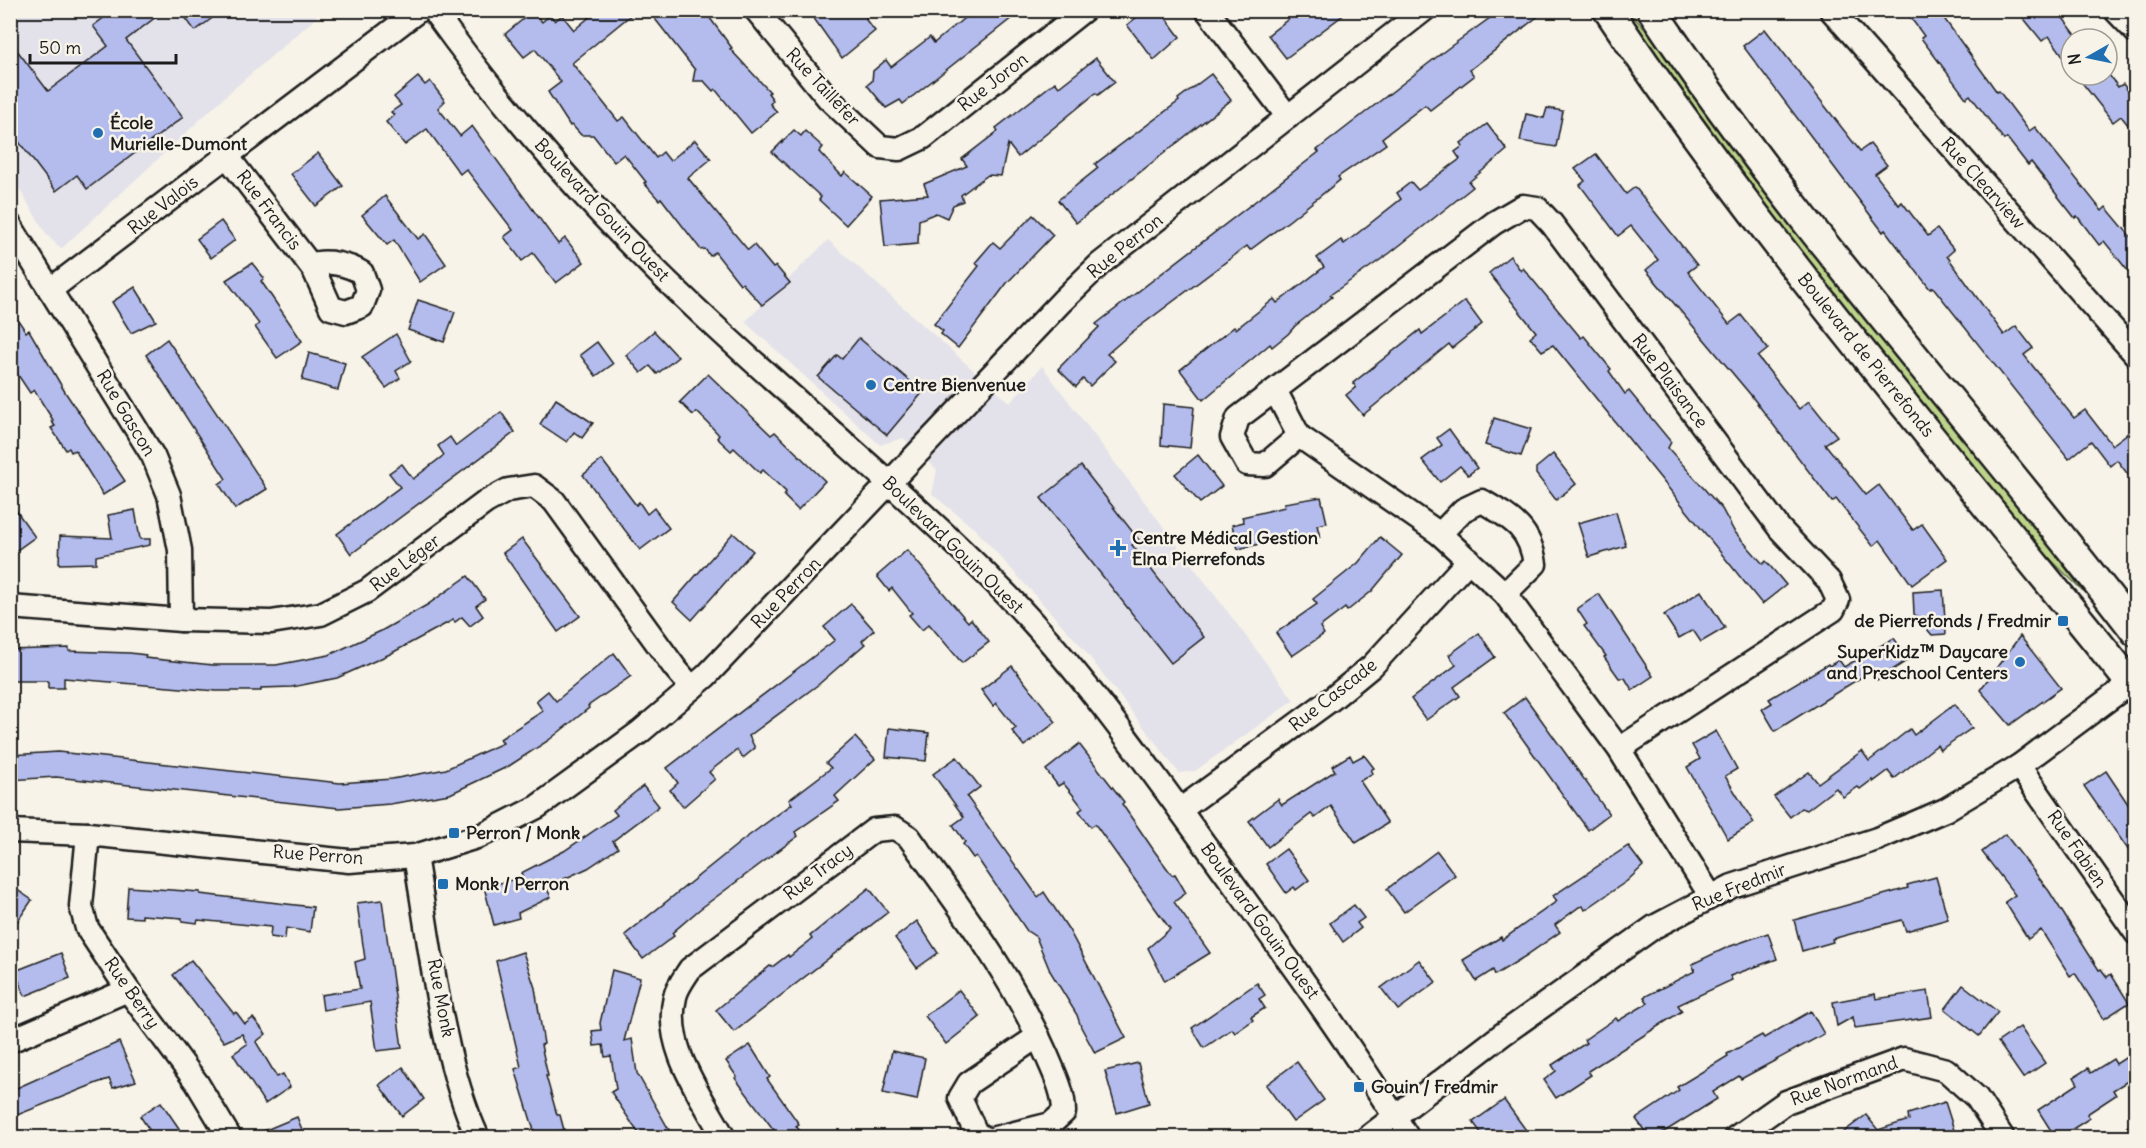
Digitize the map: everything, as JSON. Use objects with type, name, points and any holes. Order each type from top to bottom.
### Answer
[{"type":"main road","name":"Boulevard de Pierrefonds","points":[[1608,10],[1683,119],[1772,239],[2134,684]]},
{"type":"main road","name":"Boulevard de Pierrefonds","points":[[1652,10],[1728,121],[1793,207],[2136,633]]},
{"type":"street","name":"Rue Valois","points":[[50,290],[419,10]]},
{"type":"street","name":"Boulevard Gouin Ouest","points":[[433,10],[506,104],[633,246],[725,336],[890,483],[981,569],[1033,623],[1180,810],[1317,1001],[1408,1137]]},
{"type":"street","name":"Rue Taillefer","points":[[756,10],[828,98],[880,147],[899,149]]},
{"type":"street","name":"Rue Joron","points":[[899,149],[924,137],[1084,10]]},
{"type":"street","points":[[1207,10],[1288,117]]},
{"type":"street","name":"Rue Perron","points":[[10,831],[88,834],[350,861],[415,856],[480,836],[537,807],[640,732],[692,688],[1089,274],[1424,10]]},
{"type":"street","name":"Rue Clearview","points":[[1832,10],[2136,356]]},
{"type":"street","points":[[2115,10],[2136,32]]},
{"type":"street","name":"Rue Francis","points":[[227,156],[311,265]]},
{"type":"street","name":"Rue Plaisance","points":[[1299,436],[1265,465],[1247,464],[1232,437],[1238,418],[1504,216],[1523,206],[1537,208],[1543,213],[1780,529],[1829,581],[1838,600],[1833,610],[1619,749]]},
{"type":"street","name":"Rue Gascon","points":[[10,225],[153,456],[169,495],[180,550],[181,620]]},
{"type":"street","points":[[1275,390],[1299,436],[1440,534],[1505,594],[1619,749],[1696,868],[1710,896]]},
{"type":"street","name":"Rue Léger","points":[[10,607],[181,620],[271,622],[321,614],[368,591],[486,502],[508,490],[534,486],[554,501],[692,688]]},
{"type":"street","points":[[1440,534],[1463,510],[1482,501],[1514,520],[1532,544],[1535,564],[1505,594]]},
{"type":"street","name":"Rue Cascade","points":[[1180,810],[1333,698],[1372,666],[1469,560]]},
{"type":"street","name":"Rue Fredmir","points":[[1366,1137],[1618,950],[1654,927],[1710,896],[1758,877],[1895,833],[1946,810],[2019,766],[2134,684]]},
{"type":"street","name":"Rue Fabien","points":[[2019,766],[2136,933]]},
{"type":"street","name":"Rue Tracy","points":[[724,1137],[683,1063],[671,1027],[675,995],[690,969],[874,830],[895,828],[909,837],[999,961],[1038,1036],[1064,1096],[1064,1112],[1052,1124],[995,1137]]},
{"type":"street","name":"Rue Berry","points":[[88,834],[81,906],[87,928],[128,990],[197,1083],[230,1137]]},
{"type":"street","name":"Rue Monk","points":[[415,856],[446,1030],[466,1112],[478,1137]]},
{"type":"street","points":[[10,1041],[128,990]]},
{"type":"street","points":[[984,1137],[976,1133],[960,1098],[969,1083],[1038,1036]]},
{"type":"street","name":"Rue Normand","points":[[1735,1137],[1786,1102],[1904,1059],[1946,1070],[1977,1098],[2003,1137]]},
{"type":"shaded area","name":"École Murielle-Dumont","points":[[314,10],[317,17],[230,92],[61,249],[47,235],[11,175],[10,11]]},
{"type":"shaded area","points":[[828,240],[1010,403],[1042,366],[1294,700],[1195,771],[1179,773],[1081,646],[976,530],[932,494],[937,470],[903,438],[880,445],[745,322]]},
{"type":"green space","points":[[1623,11],[1629,11],[1661,48],[1771,199],[2038,531],[2083,591],[2036,545],[1863,332],[1730,162]]},
{"type":"building","points":[[114,10],[165,10],[126,40],[183,117],[87,189],[77,175],[56,191],[10,130],[10,41],[48,91],[108,46],[93,26]]},
{"type":"building","points":[[180,10],[223,10],[195,31]]},
{"type":"building","points":[[598,10],[637,10],[572,63],[618,121],[624,117],[656,158],[663,152],[670,161],[695,140],[711,159],[688,178],[748,250],[754,245],[773,268],[776,266],[790,283],[762,305],[742,283],[740,284],[715,252],[710,256],[705,249],[701,250],[661,198],[659,200],[644,183],[646,182],[624,154],[614,162],[593,135],[581,135],[572,125],[570,126],[548,92],[561,82],[535,49],[524,57],[505,34],[533,11],[542,22],[550,15],[555,21],[562,15],[574,30]]},
{"type":"building","points":[[648,10],[704,10],[732,48],[730,49],[770,92],[768,93],[773,100],[770,104],[777,112],[751,133],[715,89],[713,91],[704,81],[693,81],[695,70]]},
{"type":"building","points":[[808,10],[867,10],[866,20],[875,31],[842,58]]},
{"type":"building","points":[[974,10],[1022,10],[903,104],[900,100],[886,108],[867,85],[872,81],[873,71],[886,60],[891,67],[930,37],[934,43]]},
{"type":"building","points":[[1130,10],[1160,10],[1180,37],[1154,60],[1127,25],[1137,17]]},
{"type":"building","points":[[1300,10],[1350,10],[1286,58],[1268,35]]},
{"type":"building","points":[[1501,10],[1546,10],[1470,70],[1474,76],[1430,110],[1425,105],[1382,138],[1386,144],[1338,177],[1340,180],[1290,220],[1250,250],[1247,246],[1131,333],[1107,354],[1115,361],[1090,386],[1083,379],[1076,387],[1058,369],[1099,327],[1096,324],[1319,152],[1317,150],[1447,49]]},
{"type":"building","points":[[1905,10],[1938,10],[1997,92],[1999,91],[2029,131],[2035,127],[2102,211],[2106,207],[2136,243],[2136,281],[2104,241],[2099,245],[2077,216],[2075,218],[2031,162],[2028,165],[2007,138],[2004,140],[1970,95],[1966,98],[1921,38],[1924,36]]},
{"type":"building","points":[[2017,10],[2057,10],[2070,27],[2059,27],[2059,50],[2049,36],[2042,41]]},
{"type":"building","points":[[1765,29],[1860,151],[1870,144],[1887,165],[1875,174],[1899,205],[1902,202],[1928,236],[1937,229],[1954,250],[1947,256],[2004,335],[2016,326],[2033,348],[2024,355],[2074,418],[2085,410],[2112,445],[2136,427],[2136,485],[2117,460],[2110,466],[2091,441],[2069,459],[1933,287],[1930,289],[1885,230],[1883,232],[1743,46]]},
{"type":"building","points":[[1096,58],[1115,82],[1098,95],[1096,93],[1018,157],[1008,144],[1001,176],[988,175],[961,195],[963,201],[953,205],[947,218],[936,213],[919,220],[918,244],[885,247],[880,199],[928,195],[924,184],[967,166],[962,159],[998,131],[996,128],[1055,82],[1059,87]]},
{"type":"building","points":[[1211,74],[1231,100],[1076,223],[1058,200],[1098,168],[1095,164]]},
{"type":"building","points":[[418,77],[425,85],[430,81],[445,101],[438,108],[460,136],[472,126],[558,244],[565,238],[584,262],[556,283],[533,253],[522,261],[504,237],[513,230],[466,169],[460,174],[427,129],[405,145],[386,122],[394,115],[391,112],[401,105],[394,97]]},
{"type":"building","points":[[2123,84],[2136,101],[2136,135],[2121,116],[2113,122],[2085,87],[2119,87]]},
{"type":"building","points":[[1547,108],[1563,111],[1556,147],[1520,141],[1526,114],[1544,118]]},
{"type":"building","points":[[1487,124],[1507,150],[1469,182],[1473,187],[1390,253],[1330,295],[1332,297],[1288,334],[1272,347],[1270,344],[1203,400],[1180,370],[1234,327],[1236,329],[1274,299],[1277,303],[1324,267],[1317,258],[1341,240],[1344,244],[1401,199],[1397,193],[1411,182],[1418,190],[1460,159],[1455,152],[1463,146],[1461,143]]},
{"type":"building","points":[[794,130],[801,136],[805,131],[823,147],[819,152],[842,176],[845,172],[872,196],[846,225],[819,200],[821,197],[772,152]]},
{"type":"building","points":[[318,153],[343,186],[316,206],[291,174]]},
{"type":"building","points":[[1596,154],[1626,194],[1635,187],[1697,265],[1688,272],[1729,324],[1741,315],[1768,349],[1758,357],[1799,409],[1809,401],[1837,436],[1825,444],[1866,495],[1879,485],[1913,530],[1922,524],[1947,559],[1912,585],[1880,540],[1873,546],[1836,499],[1832,502],[1750,394],[1646,270],[1658,260],[1631,226],[1618,236],[1580,185],[1585,181],[1575,169]]},
{"type":"building","points":[[385,196],[418,239],[425,234],[446,264],[420,282],[394,240],[387,245],[362,215]]},
{"type":"building","points":[[1033,215],[1053,235],[1007,283],[958,348],[941,334],[943,331],[934,324],[979,266],[975,263],[993,242],[1000,248]]},
{"type":"building","points":[[221,221],[235,240],[211,258],[197,239]]},
{"type":"building","points":[[1510,256],[1521,271],[1523,268],[1581,338],[1584,336],[1611,369],[1609,371],[1625,394],[1629,391],[1671,442],[1668,448],[1722,509],[1734,531],[1763,564],[1766,561],[1786,585],[1762,604],[1553,345],[1542,351],[1530,337],[1536,332],[1489,273]]},
{"type":"building","points":[[252,263],[264,278],[261,281],[302,341],[277,358],[255,327],[259,324],[226,280]]},
{"type":"building","points":[[135,287],[156,321],[131,333],[112,302]]},
{"type":"building","points":[[418,300],[455,312],[444,342],[408,330]]},
{"type":"building","points":[[1465,301],[1482,324],[1452,348],[1449,344],[1363,415],[1346,395],[1356,387],[1353,383],[1420,330],[1422,334]]},
{"type":"building","points":[[10,308],[26,332],[29,330],[65,392],[125,481],[103,495],[75,450],[71,452],[69,448],[66,450],[51,428],[55,426],[51,421],[53,420],[34,390],[30,393],[10,363]]},
{"type":"building","points":[[654,331],[678,357],[657,374],[650,366],[641,373],[626,355]]},
{"type":"building","points":[[396,334],[411,361],[396,371],[400,378],[386,388],[362,357]]},
{"type":"building","name":"Centre Bienvenue","points":[[859,338],[923,392],[887,435],[818,377],[837,355],[842,359]]},
{"type":"building","points":[[167,339],[267,489],[235,509],[219,484],[226,479],[146,355]]},
{"type":"building","points":[[597,342],[613,364],[596,376],[580,355]]},
{"type":"building","points":[[309,353],[345,363],[338,390],[302,380]]},
{"type":"building","points":[[708,374],[771,435],[775,432],[825,481],[798,510],[784,496],[786,492],[763,470],[760,473],[734,448],[731,451],[717,438],[719,435],[697,412],[693,415],[680,402]]},
{"type":"building","points":[[556,399],[593,423],[582,438],[574,432],[567,442],[540,424]]},
{"type":"building","points":[[1163,404],[1194,407],[1190,448],[1161,445]]},
{"type":"building","points":[[501,412],[515,432],[351,554],[337,534],[400,487],[389,473],[402,464],[413,479],[444,455],[438,446],[450,437],[456,446]]},
{"type":"building","points":[[1494,418],[1531,429],[1521,456],[1485,445]]},
{"type":"building","points":[[1449,429],[1477,468],[1468,475],[1460,466],[1440,482],[1422,460],[1442,445],[1437,438]]},
{"type":"building","points":[[1553,454],[1576,484],[1556,500],[1536,474],[1536,468]]},
{"type":"building","points":[[1198,455],[1222,486],[1200,503],[1175,474]]},
{"type":"building","points":[[602,460],[636,505],[639,502],[647,514],[654,508],[669,528],[640,550],[583,475]]},
{"type":"building","points":[[1081,466],[1139,540],[1132,545],[1204,637],[1171,663],[1041,498]]},
{"type":"building","points":[[1321,497],[1327,523],[1317,525],[1320,537],[1300,541],[1299,535],[1238,549],[1232,525],[1244,522],[1242,517],[1285,507],[1284,503]]},
{"type":"building","points":[[10,502],[35,537],[10,555]]},
{"type":"building","points":[[135,510],[140,539],[150,539],[150,545],[96,556],[96,563],[59,564],[60,536],[112,538],[108,515]]},
{"type":"building","points":[[1616,512],[1626,546],[1589,557],[1578,523]]},
{"type":"building","points":[[733,533],[753,551],[692,620],[673,602]]},
{"type":"building","points":[[1380,537],[1402,555],[1372,591],[1347,611],[1345,608],[1320,627],[1324,634],[1292,656],[1276,633],[1317,604],[1313,599],[1358,563]]},
{"type":"building","points":[[522,539],[580,616],[558,632],[503,553]]},
{"type":"building","points":[[907,550],[968,622],[971,619],[989,642],[962,663],[929,624],[922,630],[909,615],[912,613],[892,588],[889,591],[877,576]]},
{"type":"building","points":[[468,576],[485,599],[476,606],[483,616],[470,626],[462,617],[455,622],[453,620],[390,654],[337,678],[292,687],[261,688],[261,691],[216,691],[64,678],[64,688],[48,688],[48,681],[10,681],[10,650],[69,648],[69,651],[130,653],[146,655],[145,658],[213,665],[276,665],[329,655],[381,631],[427,605]]},
{"type":"building","points":[[1943,590],[1946,634],[1932,635],[1914,614],[1913,592]]},
{"type":"building","points":[[1701,591],[1725,628],[1701,642],[1693,630],[1679,638],[1664,615]]},
{"type":"building","points":[[1599,594],[1653,676],[1632,690],[1625,678],[1619,678],[1604,657],[1606,656],[1584,626],[1587,624],[1577,609]]},
{"type":"building","points":[[851,604],[874,630],[862,641],[865,644],[819,684],[749,736],[755,748],[743,758],[737,750],[709,772],[715,779],[683,807],[670,790],[678,783],[667,768],[835,640],[824,627]]},
{"type":"building","points":[[1479,633],[1495,657],[1454,687],[1460,696],[1426,720],[1411,699],[1456,665],[1449,655]]},
{"type":"building","name":"SuperKidz™ Daycare and Preschool Centers","points":[[2020,636],[2061,688],[2010,725],[1980,690]]},
{"type":"building","points":[[1894,638],[1908,660],[1877,680],[1871,671],[1775,731],[1762,709],[1772,703],[1769,699],[1828,664],[1829,666],[1839,660],[1844,667]]},
{"type":"building","points":[[614,653],[631,676],[588,706],[589,708],[549,740],[509,766],[450,794],[390,804],[339,808],[56,777],[10,780],[10,755],[58,752],[340,783],[392,779],[446,769],[503,743],[500,739],[543,711],[536,701],[548,691],[556,701]]},
{"type":"building","points":[[1012,666],[1056,722],[1024,746],[1012,731],[1016,728],[996,703],[993,706],[981,690]]},
{"type":"building","points":[[1525,697],[1609,814],[1588,830],[1504,713]]},
{"type":"building","points":[[1955,704],[1972,728],[1940,750],[1937,745],[1894,779],[1888,771],[1873,782],[1872,780],[1843,797],[1836,788],[1807,810],[1801,808],[1790,817],[1774,797],[1809,772],[1818,783],[1862,751],[1869,761],[1910,729],[1914,735]]},
{"type":"building","points":[[889,728],[929,733],[926,761],[886,757]]},
{"type":"building","points":[[1716,731],[1737,769],[1725,776],[1754,823],[1728,839],[1687,767],[1700,759],[1692,745]]},
{"type":"building","points":[[855,737],[875,759],[835,796],[839,801],[795,832],[798,836],[700,909],[672,933],[674,936],[643,959],[625,935],[743,840],[792,804],[789,800],[831,768],[826,763]]},
{"type":"building","points":[[1079,744],[1124,802],[1122,804],[1155,852],[1172,875],[1175,874],[1186,893],[1174,902],[1210,953],[1165,981],[1148,948],[1170,929],[1095,824],[1091,827],[1079,811],[1083,808],[1073,795],[1063,783],[1058,786],[1046,770]]},
{"type":"building","points":[[1350,755],[1353,761],[1364,755],[1374,768],[1371,770],[1373,773],[1360,781],[1388,823],[1356,843],[1331,806],[1315,818],[1311,814],[1268,847],[1249,821],[1278,799],[1282,805],[1335,771],[1332,766]]},
{"type":"building","points":[[957,757],[980,787],[967,797],[1038,897],[1044,892],[1069,930],[1126,1038],[1095,1053],[1077,1015],[1050,971],[1036,937],[1027,931],[976,856],[973,858],[963,844],[965,842],[953,825],[964,817],[933,774]]},
{"type":"building","points":[[2106,771],[2136,816],[2136,861],[2084,786]]},
{"type":"building","points":[[643,786],[659,806],[613,841],[618,848],[588,868],[546,887],[551,897],[518,913],[519,918],[494,925],[484,887],[523,877],[521,873],[564,851],[617,815],[613,810]]},
{"type":"building","points":[[2005,834],[2049,891],[2099,970],[2101,969],[2107,977],[2111,974],[2129,1003],[2104,1019],[2075,973],[2070,976],[2041,930],[2028,939],[2005,902],[2015,895],[1982,852]]},
{"type":"building","points":[[1628,846],[1643,866],[1627,881],[1585,910],[1583,906],[1579,907],[1555,925],[1560,932],[1524,957],[1495,975],[1493,970],[1476,981],[1463,960],[1501,937],[1502,940],[1557,901],[1553,896]]},
{"type":"building","points":[[1286,849],[1309,880],[1296,890],[1294,887],[1286,893],[1266,864]]},
{"type":"building","points":[[1437,851],[1455,875],[1404,912],[1387,889]]},
{"type":"building","points":[[1936,877],[1948,919],[1906,931],[1902,920],[1832,939],[1833,942],[1802,951],[1794,920],[1908,888],[1907,885]]},
{"type":"building","points":[[10,885],[32,900],[10,932]]},
{"type":"building","points":[[128,887],[200,892],[200,894],[313,907],[310,932],[286,928],[285,939],[270,937],[271,927],[198,920],[197,923],[182,921],[182,918],[142,915],[142,918],[126,917]]},
{"type":"building","points":[[869,888],[888,912],[734,1032],[716,1010],[770,966],[772,967],[788,955],[789,957],[812,939],[810,936]]},
{"type":"building","points":[[382,900],[402,1048],[377,1051],[370,1002],[323,1010],[321,995],[360,989],[355,962],[365,959],[357,903]]},
{"type":"building","points":[[1354,905],[1364,918],[1357,923],[1361,928],[1343,942],[1330,923]]},
{"type":"building","points":[[917,921],[938,953],[917,968],[895,938]]},
{"type":"building","points":[[1768,933],[1777,959],[1730,976],[1732,980],[1678,1005],[1682,1011],[1588,1071],[1591,1075],[1556,1098],[1544,1080],[1556,1071],[1552,1065],[1586,1043],[1584,1040],[1616,1018],[1618,1021],[1648,1003],[1644,997],[1695,971],[1692,964],[1728,947]]},
{"type":"building","points":[[523,952],[535,988],[544,1044],[541,1045],[548,1076],[546,1076],[557,1115],[560,1115],[564,1130],[536,1137],[515,1069],[521,1067],[496,961]]},
{"type":"building","points":[[61,953],[70,978],[25,996],[15,971]]},
{"type":"building","points":[[191,960],[234,1014],[236,1012],[245,1024],[253,1018],[266,1034],[256,1042],[277,1077],[283,1074],[290,1087],[265,1104],[233,1054],[247,1044],[242,1034],[224,1042],[173,975]]},
{"type":"building","points":[[1419,960],[1436,982],[1398,1010],[1381,988]]},
{"type":"building","points":[[612,970],[640,978],[624,1041],[632,1039],[637,1073],[673,1137],[641,1137],[611,1092],[616,1089],[611,1056],[605,1057],[603,1045],[594,1046],[592,1031],[601,1030],[600,1023]]},
{"type":"building","points":[[1257,983],[1265,995],[1259,999],[1265,1008],[1251,1017],[1253,1020],[1235,1033],[1232,1029],[1204,1048],[1192,1028]]},
{"type":"building","points":[[1963,985],[1998,1012],[1979,1036],[1945,1009]]},
{"type":"building","points":[[959,990],[980,1017],[946,1044],[925,1016]]},
{"type":"building","points":[[1928,991],[1932,1017],[1855,1028],[1853,1017],[1837,1026],[1833,1002],[1875,994],[1876,999]]},
{"type":"building","points":[[1811,1011],[1824,1034],[1741,1079],[1739,1076],[1713,1092],[1717,1099],[1656,1137],[1649,1137],[1636,1119],[1679,1090],[1677,1087],[1728,1056],[1727,1054],[1762,1035],[1764,1038]]},
{"type":"building","points":[[2020,1027],[2045,1063],[2023,1078],[1998,1042]]},
{"type":"building","points":[[119,1042],[136,1081],[113,1088],[109,1079],[10,1118],[10,1091]]},
{"type":"building","points":[[750,1045],[770,1077],[767,1079],[799,1124],[796,1126],[805,1137],[779,1137],[735,1078],[737,1077],[726,1061]]},
{"type":"building","points":[[892,1051],[925,1058],[917,1100],[883,1093]]},
{"type":"building","points":[[2136,1051],[2136,1076],[2113,1090],[2116,1095],[2087,1114],[2090,1118],[2060,1137],[2055,1137],[2038,1110],[2078,1084],[2074,1077],[2088,1068],[2091,1073],[2113,1059],[2116,1064]]},
{"type":"building","points":[[1297,1062],[1324,1100],[1293,1122],[1266,1085]]},
{"type":"building","points":[[1138,1063],[1149,1103],[1117,1113],[1105,1071]]},
{"type":"building","points":[[403,1067],[424,1099],[402,1116],[379,1085]]},
{"type":"building","points":[[1504,1100],[1531,1137],[1484,1137],[1473,1122]]},
{"type":"building","points":[[161,1102],[185,1137],[154,1137],[140,1116]]},
{"type":"building","points":[[1945,1102],[1955,1133],[1940,1137],[1837,1137],[1866,1115],[1878,1130],[1909,1120],[1908,1114]]},
{"type":"building","points":[[297,1117],[305,1137],[249,1137]]},
{"type":"place","name":"École Murielle-Dumont","points":[[98,133]]},
{"type":"place","name":"Centre Bienvenue","points":[[871,385]]},
{"type":"place","name":"Centre Médical Gestion Elna Pierrefonds","points":[[1118,548]]},
{"type":"place","name":"de Pierrefonds / Fredmir","points":[[2063,621]]},
{"type":"place","name":"SuperKidz™ Daycare and Preschool Centers","points":[[2020,662]]},
{"type":"place","name":"Perron / Monk","points":[[454,833]]},
{"type":"place","name":"Monk / Perron","points":[[443,884]]},
{"type":"place","name":"Gouin / Fredmir","points":[[1359,1087]]}]
